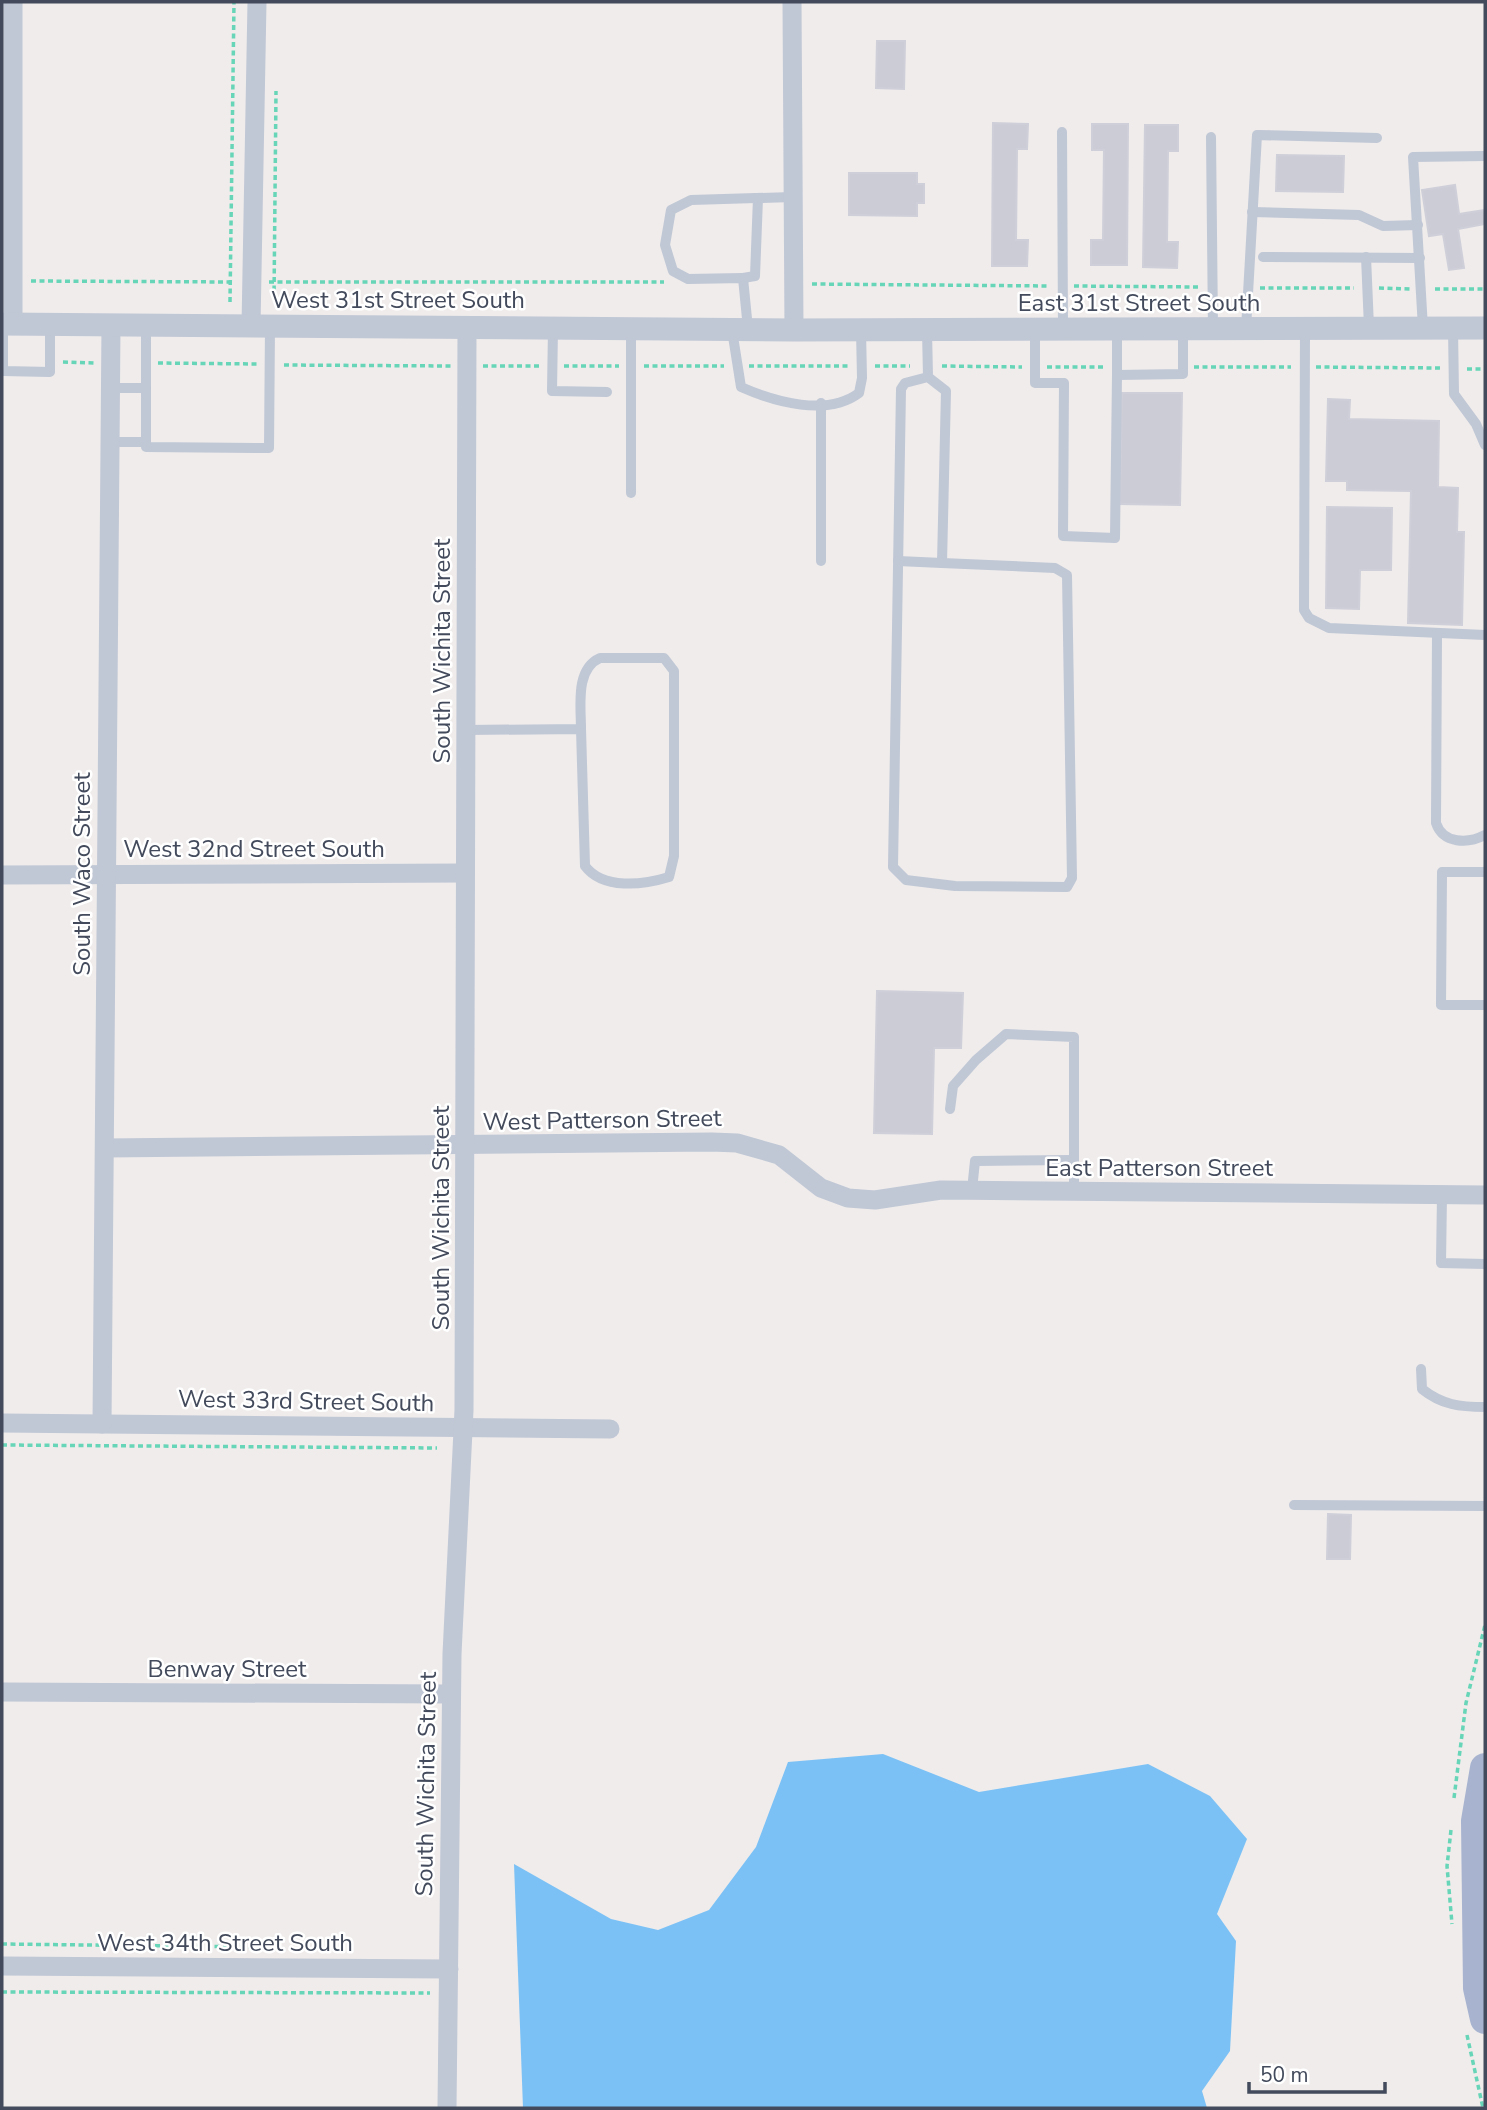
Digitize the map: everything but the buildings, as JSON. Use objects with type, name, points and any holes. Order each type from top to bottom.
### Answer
[{"type":"main road","points":[[1485,1768],[1476,1821],[1478,1987],[1485,2019]]},
{"type":"street","points":[[6,324],[13,2]]},
{"type":"street","points":[[257,2],[261,326]]},
{"type":"street","points":[[792,2],[794,330]]},
{"type":"street","name":"West 31st Street South","points":[[6,324],[794,330]]},
{"type":"street","name":"South Waco Street","points":[[102,1424],[111,325]]},
{"type":"street","name":"South Wichita Street","points":[[447,2108],[451,1694],[463,1427],[467,327]]},
{"type":"street","name":"East 31st Street South","points":[[794,330],[1485,328]]},
{"type":"street","name":"West 32nd Street South","points":[[2,875],[465,873]]},
{"type":"street","name":"West Patterson Street","points":[[105,1148],[737,1143],[779,1155],[834,1194]]},
{"type":"street","name":"East Patterson Street","points":[[834,1194],[875,1200],[924,1191],[972,1190],[1485,1195]]},
{"type":"street","name":"West 33rd Street South","points":[[2,1423],[610,1429]]},
{"type":"street","name":"Benway Street","points":[[2,1692],[451,1694]]},
{"type":"street","name":"West 34th Street South","points":[[2,1966],[449,1969]]},
{"type":"lane","points":[[1062,132],[1063,329]]},
{"type":"lane","points":[[1246,329],[1257,135],[1377,138]]},
{"type":"lane","points":[[1211,137],[1213,329]]},
{"type":"lane","points":[[1423,329],[1413,157],[1485,156]]},
{"type":"lane","points":[[758,198],[755,276],[688,279],[673,271],[665,245],[671,210],[691,200],[758,198],[792,197]]},
{"type":"lane","points":[[1252,212],[1359,215],[1382,226],[1418,225]]},
{"type":"lane","points":[[1264,257],[1420,258]]},
{"type":"lane","points":[[1366,257],[1369,328]]},
{"type":"lane","points":[[743,278],[741,387],[770,400],[845,403],[859,393],[862,378],[861,330]]},
{"type":"lane","points":[[6,324],[4,371],[50,372],[50,324]]},
{"type":"lane","points":[[146,325],[146,447],[269,448],[261,326]]},
{"type":"lane","points":[[553,328],[552,391],[607,392]]},
{"type":"lane","points":[[1453,328],[1454,394],[1483,433],[1485,445]]},
{"type":"lane","points":[[631,492],[632,329]]},
{"type":"lane","points":[[1035,329],[1035,383],[1065,383],[1063,536],[1115,538],[1117,329]]},
{"type":"lane","points":[[1117,374],[1183,374],[1183,329]]},
{"type":"lane","points":[[1305,329],[1304,610],[1310,618],[1329,628],[1485,635]]},
{"type":"lane","points":[[927,330],[928,377]]},
{"type":"lane","points":[[898,561],[1055,568],[1067,575],[1072,878],[1067,887],[955,886],[906,880],[892,867],[901,389],[905,383],[928,377]]},
{"type":"lane","points":[[928,377],[946,391],[942,564]]},
{"type":"lane","points":[[111,388],[146,388]]},
{"type":"lane","points":[[821,404],[821,561]]},
{"type":"lane","points":[[110,442],[146,442]]},
{"type":"lane","points":[[1437,634],[1436,823],[1439,832],[1448,839],[1472,840],[1485,835]]},
{"type":"lane","points":[[654,656],[671,664],[674,671],[674,856],[669,877],[657,881],[609,882],[594,878],[585,866],[581,729],[582,684],[584,675],[594,661],[600,658],[654,656]]},
{"type":"lane","points":[[466,730],[581,729]]},
{"type":"lane","points":[[1485,872],[1442,872],[1441,1005],[1485,1005]]},
{"type":"lane","points":[[950,1109],[953,1086],[976,1060],[1006,1034],[1074,1037],[1074,1192]]},
{"type":"lane","points":[[972,1190],[975,1161],[1074,1160]]},
{"type":"lane","points":[[1442,1195],[1441,1263],[1485,1264]]},
{"type":"lane","points":[[1421,1369],[1422,1389],[1437,1401],[1461,1407],[1485,1407]]},
{"type":"lane","points":[[1294,1505],[1485,1506]]},
{"type":"path","points":[[230,302],[234,2]]},
{"type":"path","points":[[274,299],[276,82]]},
{"type":"path","points":[[2,1445],[436,1448]]},
{"type":"path","points":[[2,1944],[270,1947]]},
{"type":"path","points":[[2,1992],[434,1993]]},
{"type":"water","points":[[883,1754],[979,1792],[1148,1764],[1210,1796],[1247,1839],[1217,1914],[1236,1941],[1230,2051],[1202,2091],[1207,2108],[523,2108],[514,1864],[611,1919],[658,1930],[709,1910],[756,1847],[788,1762]]}]
